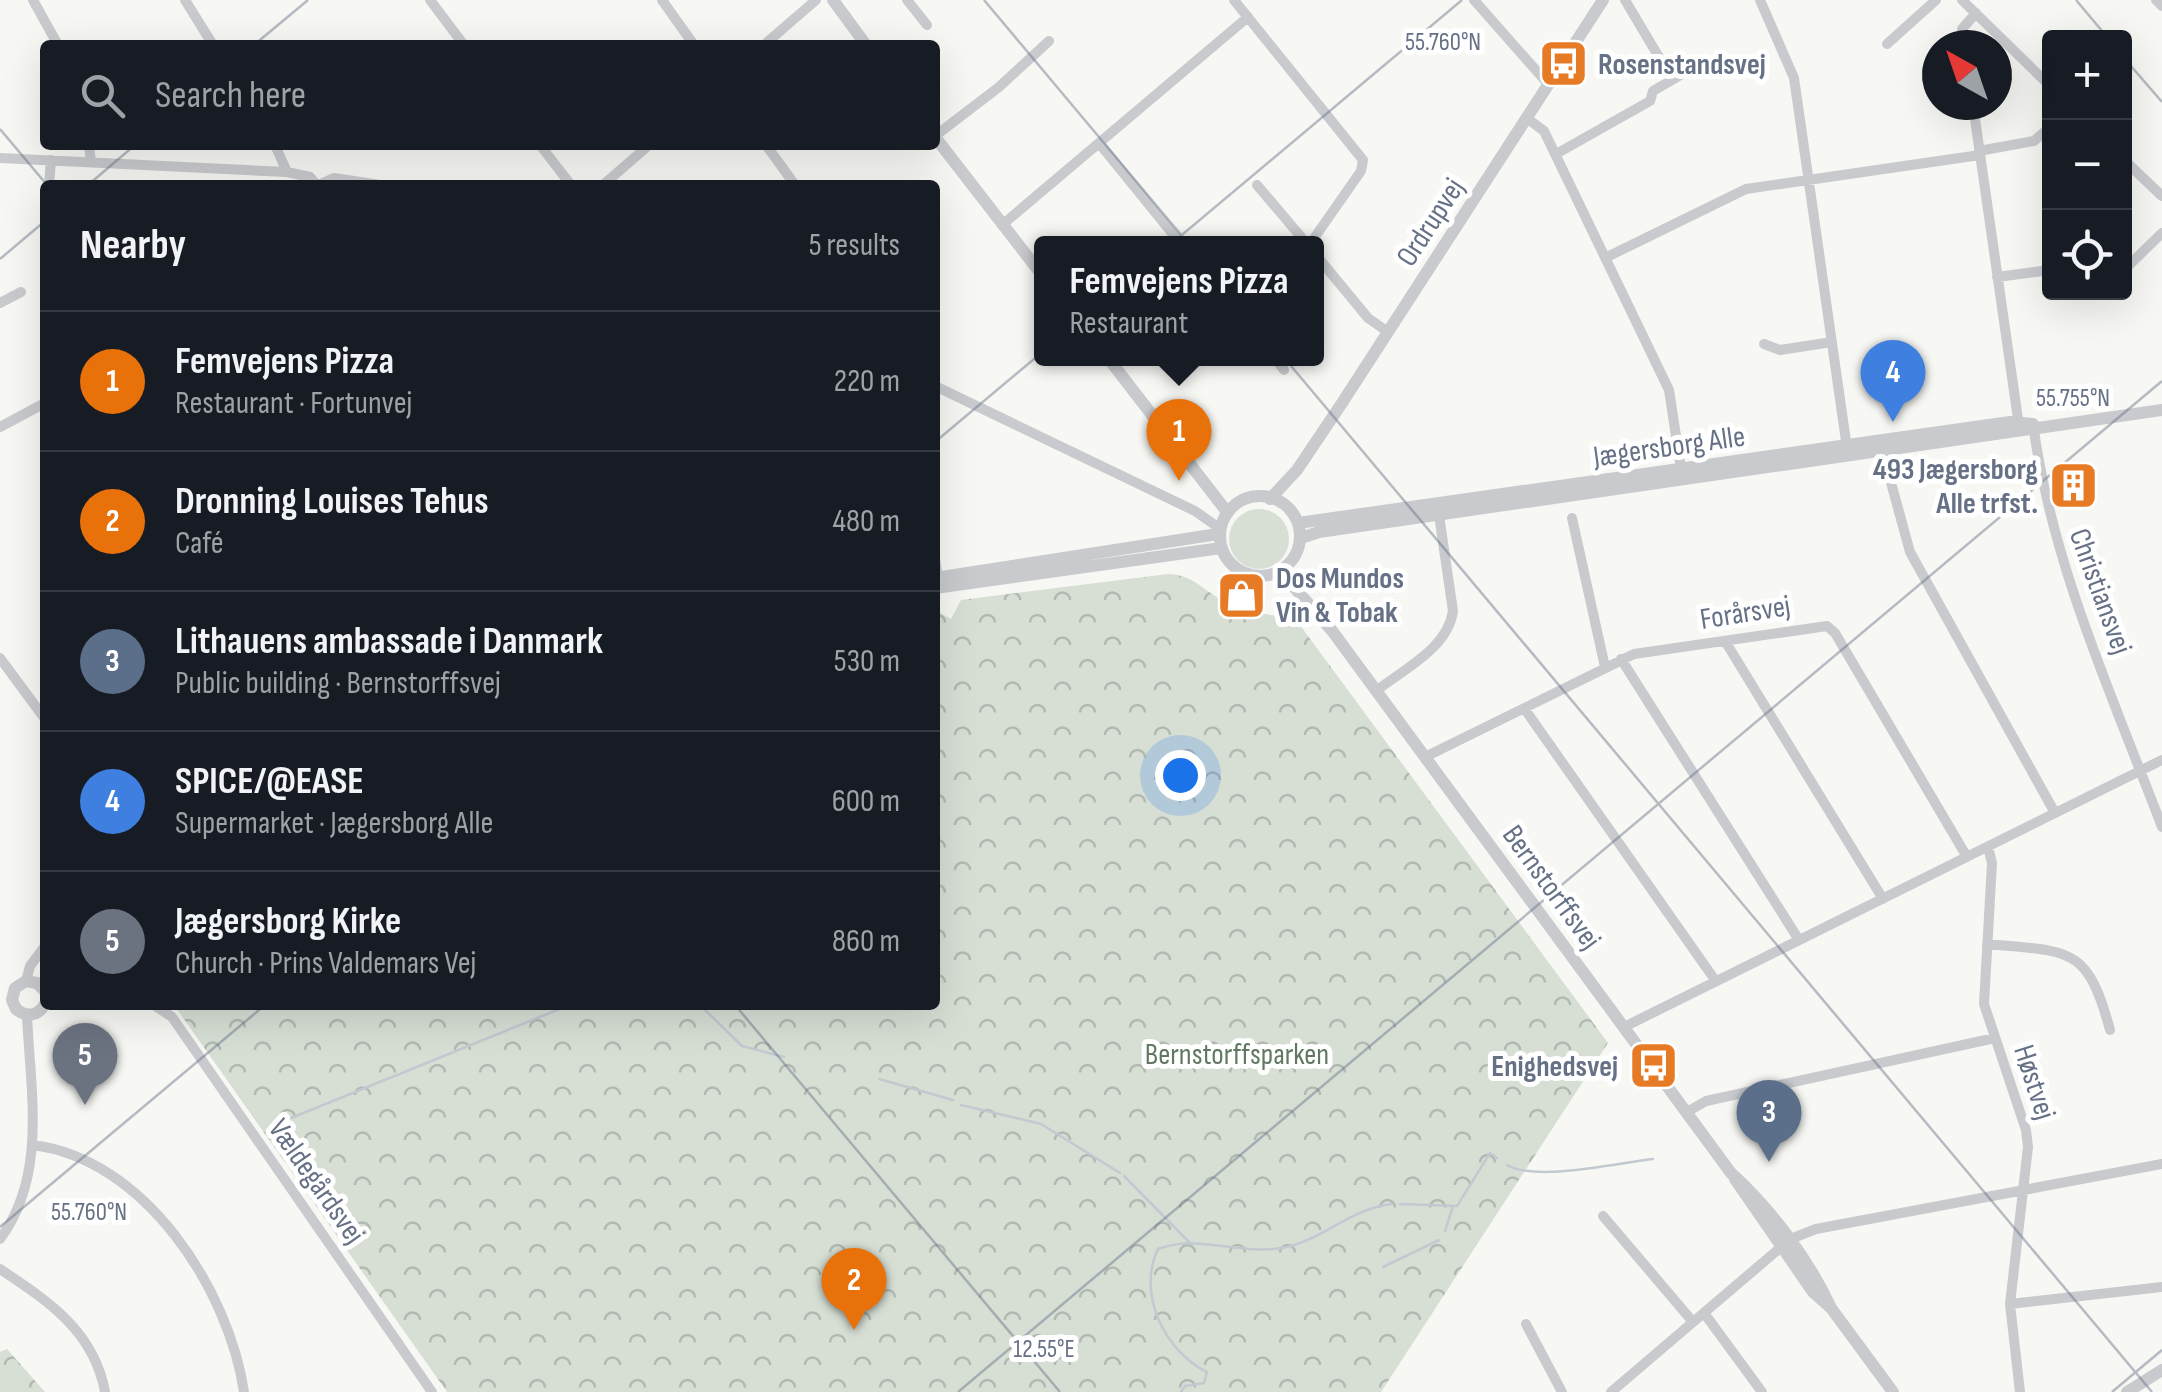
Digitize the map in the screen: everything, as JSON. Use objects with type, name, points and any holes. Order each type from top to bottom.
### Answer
[{"type":"street","points":[[33,0],[55,40]]},
{"type":"street","points":[[184,0],[210,40]]},
{"type":"street","points":[[430,0],[460,40]]},
{"type":"street","points":[[662,0],[690,40]]},
{"type":"street","points":[[770,40],[816,0]]},
{"type":"street","points":[[833,0],[862,40]]},
{"type":"street","points":[[907,0],[927,24]]},
{"type":"street","points":[[1234,0],[1362,160],[1361,171],[1314,236]]},
{"type":"street","points":[[1474,0],[1549,85]]},
{"type":"street","name":"Ordrupvej","points":[[1270,499],[1297,470],[1603,0]]},
{"type":"street","points":[[1625,0],[1663,64]]},
{"type":"street","points":[[1760,0],[1792,68],[1848,450]]},
{"type":"street","points":[[1888,44],[1936,0]]},
{"type":"street","points":[[2156,0],[2162,6]]},
{"type":"street","points":[[1962,30],[1969,5],[2042,78]]},
{"type":"street","points":[[1002,225],[1248,17]]},
{"type":"street","points":[[940,132],[999,87],[1049,40]]},
{"type":"street","points":[[1556,154],[1650,101],[1654,90],[1684,73]]},
{"type":"street","points":[[1528,119],[1544,131],[1670,390],[1681,474]]},
{"type":"street","name":"Christiansvej","points":[[1975,120],[1998,277],[2060,560],[2162,827]]},
{"type":"street","points":[[1607,257],[1746,189],[1980,153],[2034,141],[2042,134]]},
{"type":"street","points":[[940,143],[1034,265]]},
{"type":"street","points":[[1100,143],[1176,236]]},
{"type":"street","points":[[90,150],[91,162]]},
{"type":"street","points":[[277,150],[287,172]]},
{"type":"street","points":[[544,150],[567,180]]},
{"type":"street","points":[[609,180],[643,150]]},
{"type":"street","points":[[770,150],[791,180]]},
{"type":"street","points":[[0,158],[287,172],[313,180]]},
{"type":"street","points":[[50,180],[51,160]]},
{"type":"street","points":[[2132,168],[2162,196]]},
{"type":"street","points":[[1257,184],[1301,236]]},
{"type":"street","points":[[2132,262],[2162,233]]},
{"type":"street","points":[[1324,265],[1368,318],[1388,332]]},
{"type":"street","points":[[1998,277],[2042,271]]},
{"type":"street","points":[[0,302],[21,292]]},
{"type":"street","points":[[1764,344],[1780,350],[1832,342]]},
{"type":"street","points":[[940,580],[1224,524],[1252,498],[1270,499],[1284,506],[1298,523],[1301,538],[1286,567],[1264,575],[1245,572],[1224,524],[1206,480],[1114,366]]},
{"type":"street","points":[[1281,366],[1284,370]]},
{"type":"street","points":[[940,388],[1224,524]]},
{"type":"street","points":[[0,427],[40,406]]},
{"type":"street","name":"Jægersborg Alle","points":[[1301,538],[1439,510],[1681,474],[2162,410]]},
{"type":"street","points":[[1881,446],[1910,552],[2055,814]]},
{"type":"street","name":"Ordrupvej","points":[[1284,506],[1297,470]]},
{"type":"street","points":[[1376,690],[1438,643],[1450,628],[1453,611],[1439,510]]},
{"type":"street","name":"Jægersborg Alle","points":[[1298,523],[1439,510]]},
{"type":"street","points":[[1572,518],[1570,536],[1605,666]]},
{"type":"street","name":"Bernstorffsvej","points":[[1286,567],[1732,1172],[1742,1195],[1784,1244],[1892,1392]]},
{"type":"street","name":"Forårsvej","points":[[1425,757],[1621,659],[1818,625],[1835,633],[1967,857]]},
{"type":"street","points":[[1726,641],[1883,898]]},
{"type":"street","points":[[0,658],[40,712]]},
{"type":"street","points":[[1621,659],[1798,940]]},
{"type":"street","points":[[1524,708],[1714,980]]},
{"type":"street","points":[[1624,1027],[2162,760]]},
{"type":"street","name":"Høstvej","points":[[1988,847],[1992,863],[1984,1004],[2026,1130],[2010,1304],[2020,1392]]},
{"type":"street","points":[[1987,944],[2057,951],[2082,964],[2099,990],[2110,1030]]},
{"type":"street","points":[[14,1004],[40,985],[30,966],[40,953]]},
{"type":"street","points":[[0,1239],[26,1188],[32,1145],[14,1004]]},
{"type":"street","points":[[0,1008],[40,1004]]},
{"type":"street","name":"Vældegårdsvej","points":[[159,1010],[179,1028],[432,1392]]},
{"type":"street","points":[[1687,1112],[1706,1100],[1995,1038]]},
{"type":"street","points":[[32,1145],[106,1175],[166,1224],[209,1282],[225,1317],[244,1392]]},
{"type":"street","points":[[1610,1392],[1625,1387],[1784,1244],[1816,1229],[2162,1164]]},
{"type":"street","points":[[1603,1216],[1693,1322]]},
{"type":"street","points":[[0,1269],[58,1309],[82,1335],[105,1392]]},
{"type":"street","points":[[2010,1304],[2162,1288]]},
{"type":"street","points":[[1704,1313],[1762,1392]]},
{"type":"street","points":[[1526,1324],[1562,1392]]},
{"type":"street","points":[[2127,1392],[2162,1370]]},
{"type":"green space","points":[[1259,509],[1280,518],[1289,539],[1280,560],[1259,569],[1238,560],[1229,539],[1238,518]]},
{"type":"green space","name":"Bernstorffsparken","points":[[1168,574],[1189,579],[1245,609],[1294,617],[1608,1043],[1381,1392],[447,1392],[178,1010],[940,1010],[940,613],[951,619],[961,600]]},
{"type":"green space","points":[[7,1349],[45,1392],[0,1392],[0,1352]]},
{"type":"waterway","points":[[291,1118],[557,1010]]},
{"type":"waterway","points":[[705,1010],[742,1046],[784,1057]]},
{"type":"waterway","points":[[879,1079],[953,1100]]},
{"type":"waterway","points":[[961,1105],[1041,1124],[1120,1173]]},
{"type":"waterway","points":[[1400,1204],[1457,1206],[1490,1153],[1497,1158]]},
{"type":"waterway","points":[[1507,1165],[1520,1170],[1556,1172],[1653,1159]]},
{"type":"waterway","points":[[1124,1176],[1189,1242]]},
{"type":"waterway","points":[[1181,1392],[1185,1386],[1204,1383],[1207,1372],[1179,1351],[1159,1320],[1151,1285],[1158,1249],[1188,1244],[1282,1248],[1310,1239],[1363,1212],[1392,1204]]},
{"type":"waterway","points":[[1445,1231],[1453,1206]]},
{"type":"waterway","points":[[1383,1267],[1439,1240]]},
{"type":"place","name":"Rosenstandsvej","points":[[1563,64]]},
{"type":"place","name":"SPICE/@EASE","points":[[1893,422]]},
{"type":"place","name":"Femvejens Pizza","points":[[1179,481]]},
{"type":"place","name":"493 Jægersborg Alle trfst.","points":[[2073,486]]},
{"type":"place","name":"Dos Mundos Vin & Tobak","points":[[1241,595]]},
{"type":"place","name":"Enighedsvej","points":[[1653,1066]]},
{"type":"place","name":"Jægersborg Kirke","points":[[85,1105]]},
{"type":"place","name":"Lithauens ambassade i Danmark","points":[[1769,1162]]},
{"type":"place","name":"Dronning Louises Tehus","points":[[854,1330]]}]
